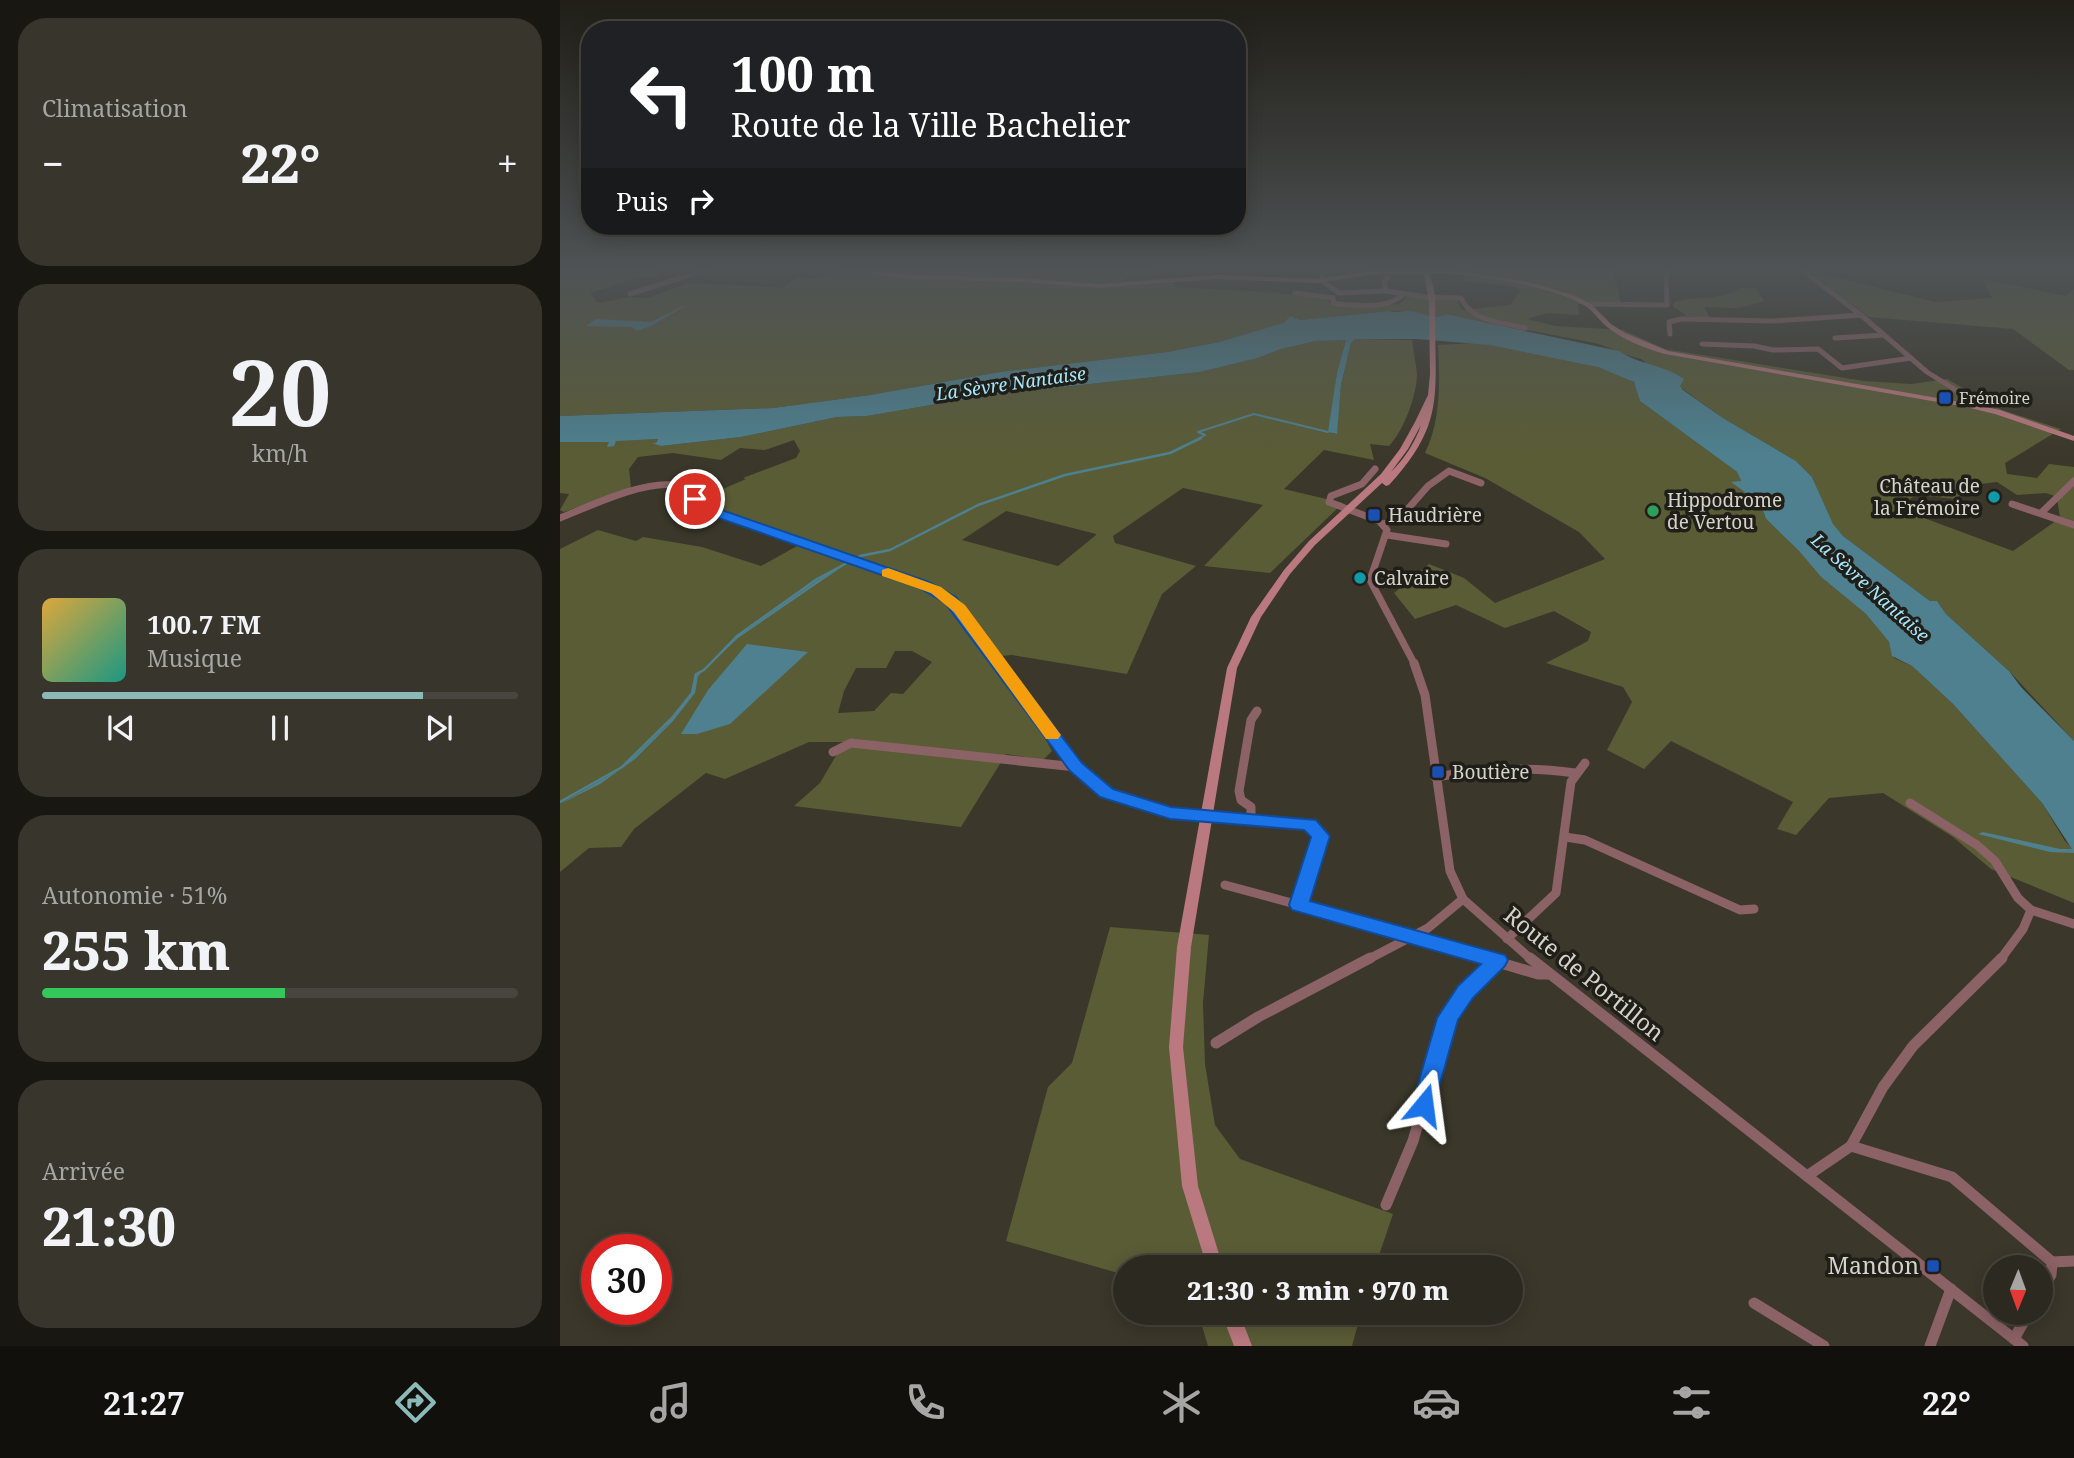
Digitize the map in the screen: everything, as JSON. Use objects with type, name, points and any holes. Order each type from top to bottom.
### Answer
[{"type":"street","points":[[1212,1255],[1190,1186],[1176,1047],[1184,947],[1232,668],[1246,632],[1263,601],[1288,572],[1396,473],[1422,438],[1430,416],[1433,330]]},
{"type":"street","points":[[1619,330],[1628,337],[1667,353],[1986,410],[2074,439]]},
{"type":"street","points":[[1669,330],[1670,334]]},
{"type":"street","points":[[1878,330],[1927,372],[1979,402],[1986,410]]},
{"type":"street","points":[[1835,338],[1884,335]]},
{"type":"street","points":[[1702,344],[1754,346],[1773,350],[1818,349],[1842,368],[1911,358]]},
{"type":"street","points":[[1352,511],[1401,453],[1432,395]]},
{"type":"street","points":[[1376,469],[1362,484],[1328,499],[1332,505],[1383,524],[1399,519],[1427,486],[1449,471],[1481,483]]},
{"type":"street","points":[[2041,513],[2074,481]]},
{"type":"street","points":[[560,518],[636,491],[671,484],[682,488],[709,510],[924,585],[951,600],[1076,767],[1106,793],[1170,813],[1300,821],[1309,824],[1320,836],[1299,905]]},
{"type":"street","points":[[2012,504],[2074,525]]},
{"type":"street","points":[[1383,524],[1387,536],[1446,544]]},
{"type":"street","name":"Route de Portillon","points":[[1387,536],[1370,572],[1370,580],[1412,656],[1420,677],[1425,695],[1450,871],[1463,899],[1548,974],[2019,1342]]},
{"type":"street","points":[[1251,818],[1251,807],[1241,800],[1239,791],[1251,720],[1257,711]]},
{"type":"street","points":[[833,752],[851,743],[1076,767]]},
{"type":"street","points":[[1507,939],[1556,892],[1571,782],[1575,773],[1585,763]]},
{"type":"street","points":[[1436,777],[1512,767],[1575,773]]},
{"type":"street","points":[[1910,803],[1977,845],[1995,861],[2018,898],[2031,910],[2074,924]]},
{"type":"street","points":[[1565,837],[1585,840],[1740,910],[1754,909]]},
{"type":"street","points":[[1225,885],[1497,960],[1538,974],[1548,974]]},
{"type":"street","points":[[1216,1044],[1258,1017],[1429,928],[1463,899]]},
{"type":"street","points":[[1807,1176],[1851,1146],[1872,1105],[1922,1035],[2000,960],[2026,925],[2031,910]]},
{"type":"street","points":[[1386,1205],[1413,1142],[1448,1018],[1466,992],[1497,960]]},
{"type":"street","points":[[1851,1146],[1952,1177],[2044,1255]]},
{"type":"street","points":[[2053,1262],[2074,1261]]},
{"type":"street","points":[[1930,1346],[1951,1289]]},
{"type":"street","points":[[1754,1303],[1824,1346]]},
{"type":"street","points":[[1235,1325],[1243,1346]]},
{"type":"street","points":[[2019,1342],[2025,1325]]},
{"type":"green space","points":[[560,330],[1260,330],[1219,342],[1167,352],[1000,372],[870,395],[773,408],[560,416]]},
{"type":"green space","points":[[1527,330],[1623,330],[1665,349],[1864,381],[1911,384],[1947,379],[2002,410],[2061,429],[2005,463],[2007,474],[2037,478],[2049,464],[2074,467],[2074,741],[2009,671],[1946,614],[1937,601],[1930,601],[1843,536],[1833,525],[1812,477],[1796,461],[1723,418],[1641,359],[1595,343]],"holes":[[[1997,482],[2017,495],[2046,493],[2057,497],[2060,518],[2013,551],[1897,508],[1916,495],[1956,499],[1972,485]]]},
{"type":"green space","points":[[2014,330],[2074,330],[2074,370],[2069,370]]},
{"type":"green space","points":[[1355,339],[1412,340],[1417,374],[1415,392],[1409,412],[1395,439],[1389,446],[1370,444],[1374,460],[1324,450],[1284,489],[1343,503],[1270,573],[1204,566],[1263,505],[1183,488],[1113,536],[1115,543],[1196,566],[1162,594],[1127,674],[1012,655],[1001,656],[1035,704],[1028,708],[1052,751],[1043,760],[1006,754],[961,827],[794,806],[820,783],[844,742],[809,742],[725,779],[706,773],[634,829],[621,847],[589,848],[560,872],[560,549],[598,530],[636,541],[643,537],[702,547],[761,566],[806,541],[717,509],[704,497],[746,479],[743,478],[796,458],[800,451],[794,440],[765,450],[740,448],[721,460],[673,453],[638,457],[629,469],[631,488],[564,512],[560,510],[569,494],[560,493],[560,442],[658,439],[656,443],[661,446],[741,437],[837,417],[867,416],[989,395],[1200,372],[1316,341],[1346,340],[1337,372],[1329,432],[1336,434],[1341,385],[1351,343]],"holes":[[[1006,511],[1096,534],[1096,535],[1058,566],[962,540]],[[895,651],[912,651],[932,662],[903,694],[891,693],[874,711],[838,713],[844,691],[856,668],[886,668]]]},
{"type":"green space","points":[[1476,343],[1557,357],[1621,375],[1634,383],[1640,401],[1737,472],[1741,481],[1738,486],[1760,503],[1766,519],[1821,577],[1866,614],[1889,642],[1894,658],[1912,666],[1953,704],[2042,803],[2065,841],[2074,850],[2074,903],[1991,869],[1953,837],[1883,793],[1829,798],[1796,835],[1777,829],[1793,802],[1671,741],[1644,769],[1607,750],[1632,702],[1623,687],[1546,663],[1588,641],[1591,632],[1554,611],[1505,628],[1456,605],[1415,619],[1394,593],[1429,564],[1464,578],[1495,603],[1605,559],[1579,532],[1485,478],[1425,453],[1437,414],[1438,345]]},
{"type":"green space","points":[[1110,927],[1209,935],[1203,1003],[1205,1064],[1215,1125],[1240,1159],[1393,1214],[1379,1255],[1113,1255],[1113,1272],[1006,1241],[1048,1087],[1072,1063]]},
{"type":"green space","points":[[1202,1325],[1358,1325],[1352,1346],[1208,1346]]},
{"type":"water","name":"La Sèvre Nantaise","points":[[1260,330],[1520,330],[1619,351],[1684,379],[1680,386],[1683,390],[1723,418],[1796,461],[1812,477],[1833,524],[1843,536],[1930,601],[1937,601],[1946,614],[2009,671],[2074,741],[2074,853],[2050,852],[1978,834],[1983,832],[2060,849],[2072,849],[2042,803],[1953,704],[1912,666],[1892,656],[1889,642],[1866,614],[1821,577],[1766,519],[1760,503],[1731,482],[1741,481],[1737,472],[1640,401],[1634,382],[1598,367],[1490,345],[1417,339],[1355,339],[1351,343],[1341,385],[1337,434],[1328,432],[1337,372],[1346,340],[1316,341],[1200,372],[989,395],[867,416],[837,417],[741,437],[661,446],[652,443],[656,443],[658,439],[616,441],[614,446],[607,447],[609,442],[560,442],[560,416],[773,408],[870,395],[1000,372],[1167,352],[1219,342]]},
{"type":"water","points":[[849,562],[738,638],[698,676],[695,693],[673,721],[635,759],[600,784],[560,804],[619,770],[635,756],[666,726],[692,694],[697,675],[737,637],[818,580]]},
{"type":"water","points":[[747,644],[808,652],[730,724],[697,734],[681,734],[708,690]]},
{"type":"waterway","points":[[1198,439],[1205,435],[1198,432],[1254,414],[1328,432]]},
{"type":"waterway","points":[[560,802],[622,767],[672,718],[692,693],[696,674],[704,670],[737,636],[817,579],[860,556],[890,550],[978,505],[1065,475],[1170,453],[1201,438]]},
{"type":"slow traffic","points":[[888,573],[936,590],[951,600],[1052,735]]},
{"type":"place","name":"Frémoire","points":[[1945,398]]},
{"type":"place","name":"Château de la Frémoire","points":[[1994,497]]},
{"type":"place","name":"Hippodrome de Vertou","points":[[1653,511]]},
{"type":"place","name":"Haudrière","points":[[1374,515]]},
{"type":"place","name":"Calvaire","points":[[1360,578]]},
{"type":"place","name":"Boutière","points":[[1438,772]]},
{"type":"place","name":"Mandon","points":[[1933,1266]]},
{"type":"route","points":[[695,499],[709,510],[924,585],[951,600],[1076,767],[1106,793],[1170,813],[1300,821],[1309,824],[1320,836],[1319,845],[1299,905],[1497,960],[1466,992],[1448,1018],[1424,1105]]}]
